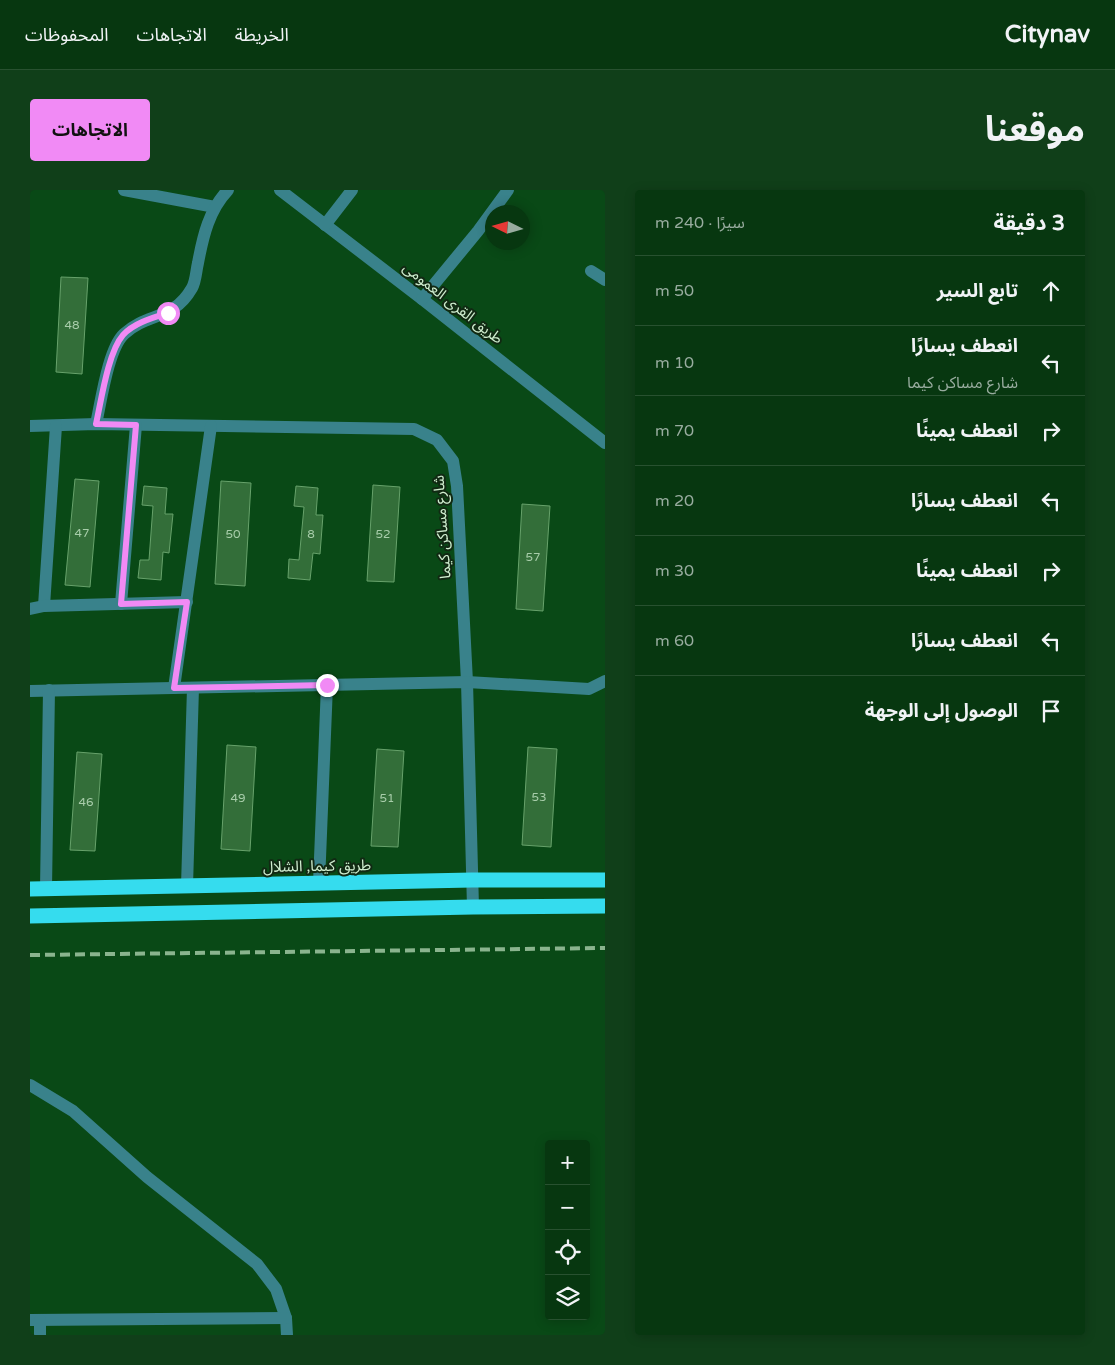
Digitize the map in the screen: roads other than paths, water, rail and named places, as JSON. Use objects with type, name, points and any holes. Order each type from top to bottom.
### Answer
[{"type":"highway","name":"طريق كيما, الشلال","points":[[30,889],[472,880],[605,880]]},
{"type":"highway","points":[[30,916],[605,906]]},
{"type":"street","points":[[124,190],[215,207]]},
{"type":"street","points":[[96,424],[108,372],[117,344],[133,327],[151,318],[168,313],[183,301],[194,286],[209,219],[220,199],[228,190]]},
{"type":"street","name":"طريق القرى العمومى","points":[[280,190],[424,297],[605,443]]},
{"type":"street","points":[[325,225],[352,190]]},
{"type":"street","points":[[424,297],[478,231],[508,190]]},
{"type":"street","points":[[591,271],[605,280]]},
{"type":"street","name":"شارع مساكن كيما","points":[[30,426],[96,424],[414,429],[437,440],[452,461],[457,486],[467,682],[473,907]]},
{"type":"street","points":[[121,604],[136,425]]},
{"type":"street","points":[[44,606],[56,426]]},
{"type":"street","points":[[174,688],[211,426]]},
{"type":"street","points":[[30,609],[44,606],[187,602]]},
{"type":"street","points":[[30,691],[467,682],[589,690],[605,681]]},
{"type":"street","points":[[318,883],[327,685]]},
{"type":"street","points":[[187,886],[193,688]]},
{"type":"street","points":[[46,889],[49,690]]},
{"type":"street","points":[[30,1085],[73,1111],[147,1177],[257,1264],[276,1289],[286,1318],[287,1335]]},
{"type":"street","points":[[40,1335],[35,1320],[286,1318]]},
{"type":"railway","points":[[30,955],[605,948]]}]
